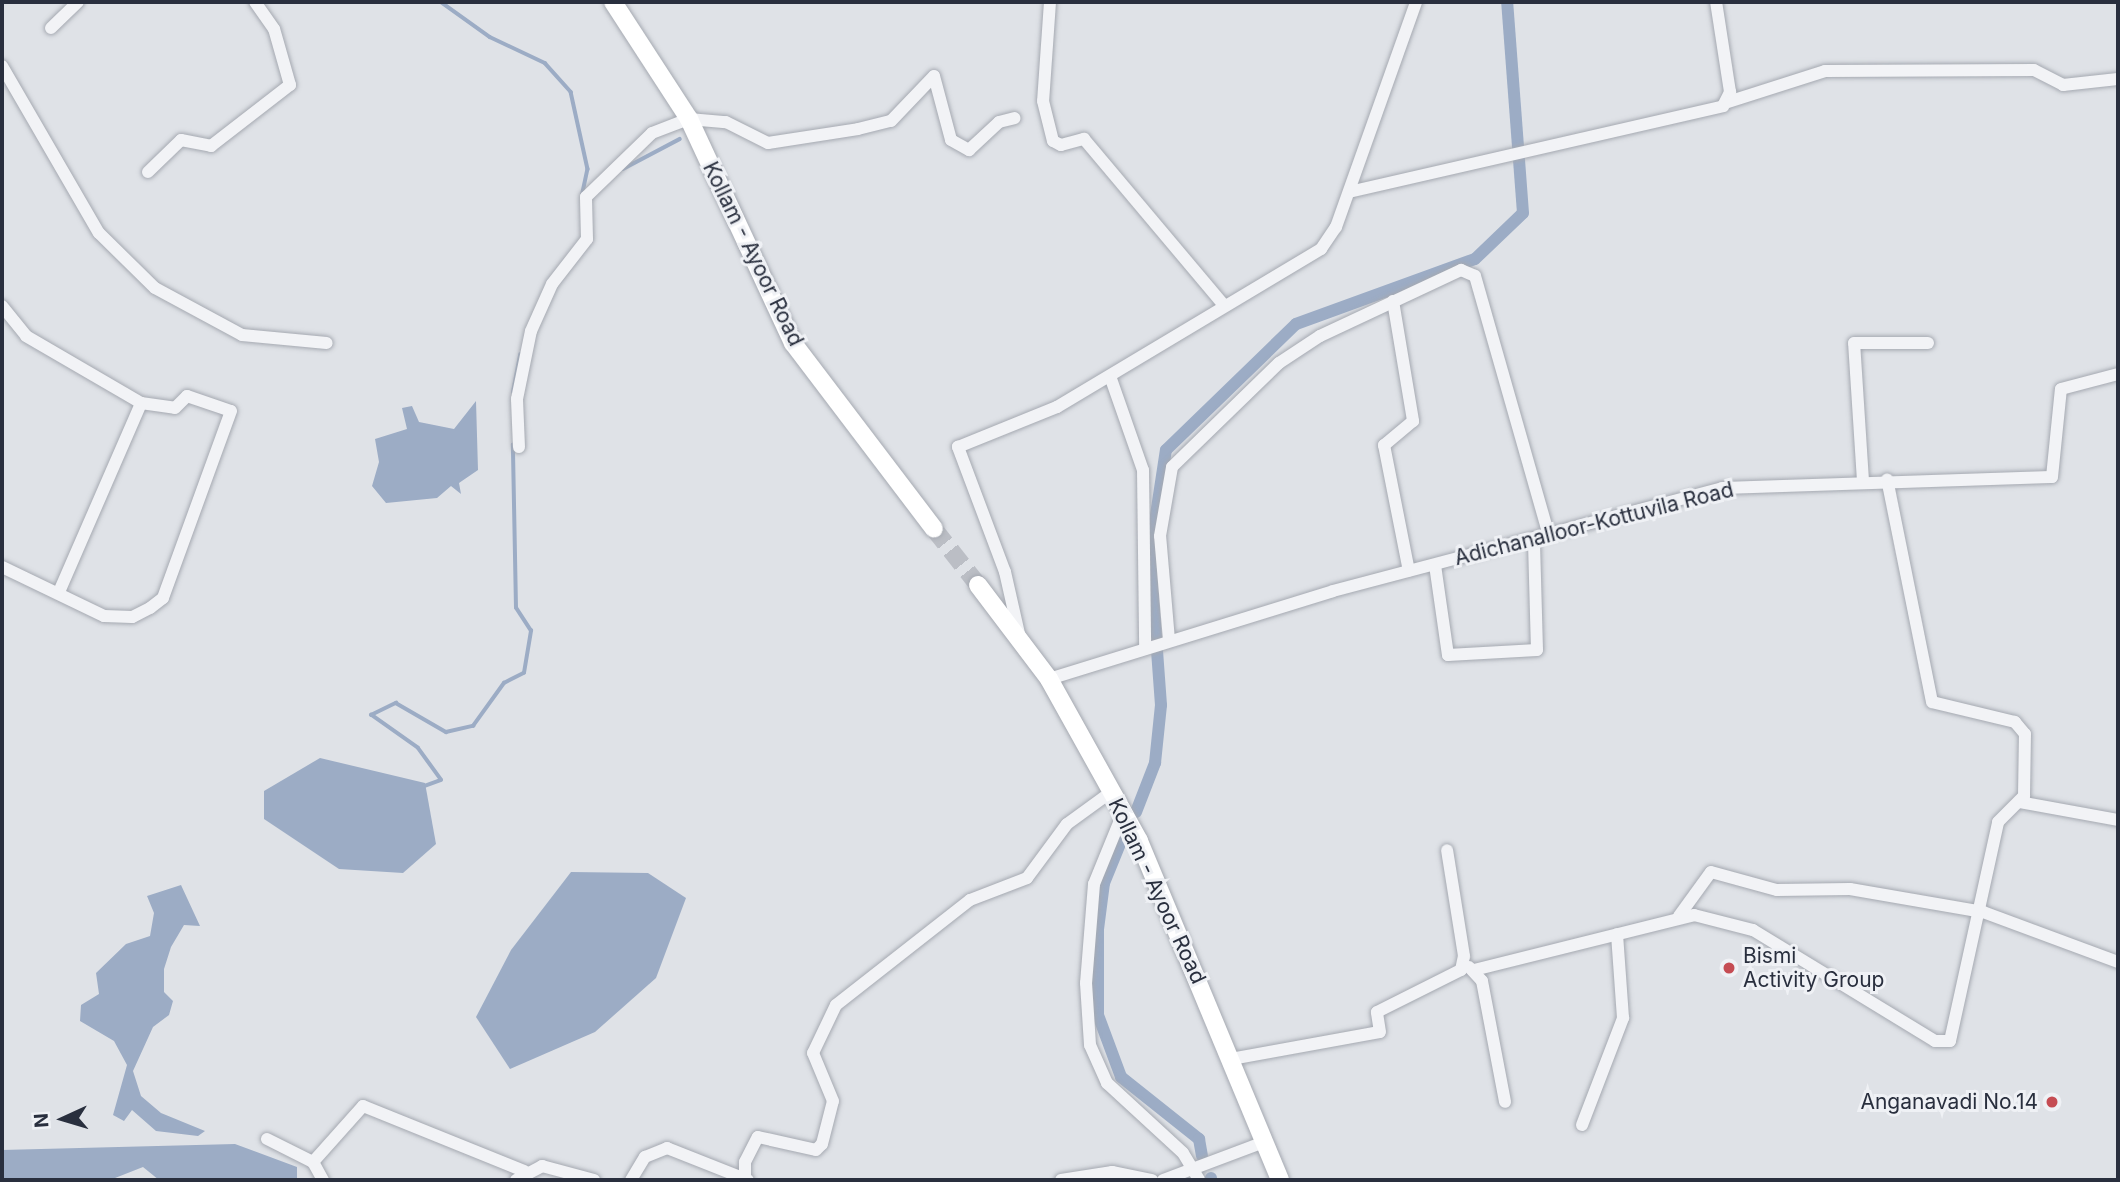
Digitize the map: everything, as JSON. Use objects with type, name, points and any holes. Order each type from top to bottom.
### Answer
[{"type":"main road","name":"Kollam - Ayoor Road","points":[[614,2],[689,119],[793,343],[934,529]]},
{"type":"main road","name":"Kollam - Ayoor Road","points":[[978,585],[1049,679],[1123,813],[1231,1059],[1280,1180]]},
{"type":"street","points":[[51,28],[78,2]]},
{"type":"street","points":[[148,173],[181,140],[211,146],[290,85],[292,72],[274,29],[255,2]]},
{"type":"street","points":[[1049,2],[1043,101],[1053,141],[1061,145],[1084,139],[1222,303]]},
{"type":"street","points":[[1021,641],[1005,572],[958,447],[1057,407],[1222,303],[1321,249],[1349,192],[1416,2]]},
{"type":"street","points":[[1716,2],[1728,102]]},
{"type":"street","points":[[2,66],[99,233],[155,288],[242,335],[327,342]]},
{"type":"street","points":[[1349,192],[1728,102],[1825,71],[2034,70],[2063,85],[2118,79]]},
{"type":"street","points":[[519,447],[517,399],[531,331],[552,284],[587,239],[586,197],[652,133],[689,119],[726,122],[768,143],[858,129],[891,121],[934,76],[951,141],[968,150],[999,122],[1015,118]]},
{"type":"street","points":[[1168,640],[1160,536],[1172,467],[1279,363],[1393,301],[1461,270],[1475,276],[1549,535]]},
{"type":"street","points":[[1393,301],[1413,421],[1384,445],[1409,571]]},
{"type":"street","points":[[2,306],[26,336],[141,403],[175,408],[187,396],[231,411],[163,598],[118,618],[2,567]]},
{"type":"street","points":[[1863,481],[1854,343],[1928,342]]},
{"type":"street","name":"Adichanalloor-Kottuvila Road","points":[[1049,679],[1147,645],[1409,571],[1722,488],[1888,479],[2052,477],[2061,389],[2118,374]]},
{"type":"street","points":[[1110,376],[1143,470],[1147,645]]},
{"type":"street","points":[[60,592],[141,403]]},
{"type":"street","points":[[1231,1059],[1380,1031],[1377,1012],[1470,967],[1617,934],[1679,916],[1753,930],[1943,1043],[1953,1036],[1983,912],[1998,822],[2020,802],[2024,728],[1941,708],[1930,698],[1888,479]]},
{"type":"street","points":[[1435,565],[1448,655],[1537,649],[1534,540]]},
{"type":"street","points":[[631,1180],[645,1157],[667,1148],[746,1180],[745,1162],[758,1137],[816,1150],[822,1144],[833,1101],[813,1053],[836,1005],[970,900],[1027,878],[1067,824],[1111,792]]},
{"type":"street","points":[[2020,802],[2118,820]]},
{"type":"street","points":[[1123,813],[1094,884],[1086,983],[1090,1045],[1107,1083],[1197,1175]]},
{"type":"street","points":[[1447,850],[1470,967],[1504,1102]]},
{"type":"street","points":[[1679,916],[1711,872],[1777,890],[1850,890],[1983,912],[2118,962]]},
{"type":"street","points":[[1582,1125],[1623,1018],[1617,934]]},
{"type":"street","points":[[313,1161],[363,1106],[520,1176],[542,1166],[594,1180]]},
{"type":"street","points":[[267,1139],[313,1161],[323,1180]]},
{"type":"street","points":[[1163,1180],[1197,1175],[1264,1142]]},
{"type":"street","points":[[1061,1180],[1112,1172],[1152,1180]]},
{"type":"water","points":[[476,401],[478,470],[459,483],[461,494],[451,486],[437,498],[386,503],[372,486],[379,462],[375,439],[407,429],[402,408],[412,406],[419,422],[454,429]]},
{"type":"water","points":[[320,758],[425,783],[436,844],[403,873],[339,869],[264,819],[264,791]]},
{"type":"water","points":[[571,872],[648,873],[686,898],[656,978],[595,1032],[510,1069],[476,1017],[511,950]]},
{"type":"water","points":[[181,885],[200,926],[184,925],[171,947],[164,969],[164,992],[173,1001],[169,1015],[153,1027],[133,1071],[141,1096],[161,1113],[205,1131],[198,1136],[156,1131],[132,1110],[124,1121],[113,1115],[127,1065],[114,1041],[80,1021],[81,1005],[99,994],[96,973],[126,944],[150,936],[154,913],[147,896]]},
{"type":"water","points":[[235,1144],[297,1167],[297,1180],[159,1180],[143,1167],[110,1180],[2,1180],[2,1150]]},
{"type":"waterway","points":[[441,2],[490,37],[545,63],[571,92],[588,169],[583,193]]},
{"type":"waterway","points":[[1136,812],[1155,763],[1161,705],[1150,554],[1166,450],[1296,324],[1475,259],[1523,213],[1507,2]]},
{"type":"waterway","points":[[623,169],[680,139]]},
{"type":"waterway","points":[[513,392],[520,355]]},
{"type":"waterway","points":[[422,787],[441,780],[418,748],[371,715],[396,703],[446,732],[473,726],[504,683],[524,673],[531,631],[516,608],[513,445]]},
{"type":"waterway","points":[[1122,839],[1104,883],[1098,929],[1098,1015],[1121,1077],[1199,1139],[1202,1156]]},
{"type":"tunnel","points":[[934,529],[978,585]]},
{"type":"place","name":"Bismi Activity Group","points":[[1729,968]]},
{"type":"place","name":"Anganavadi No.14","points":[[2052,1102]]}]
